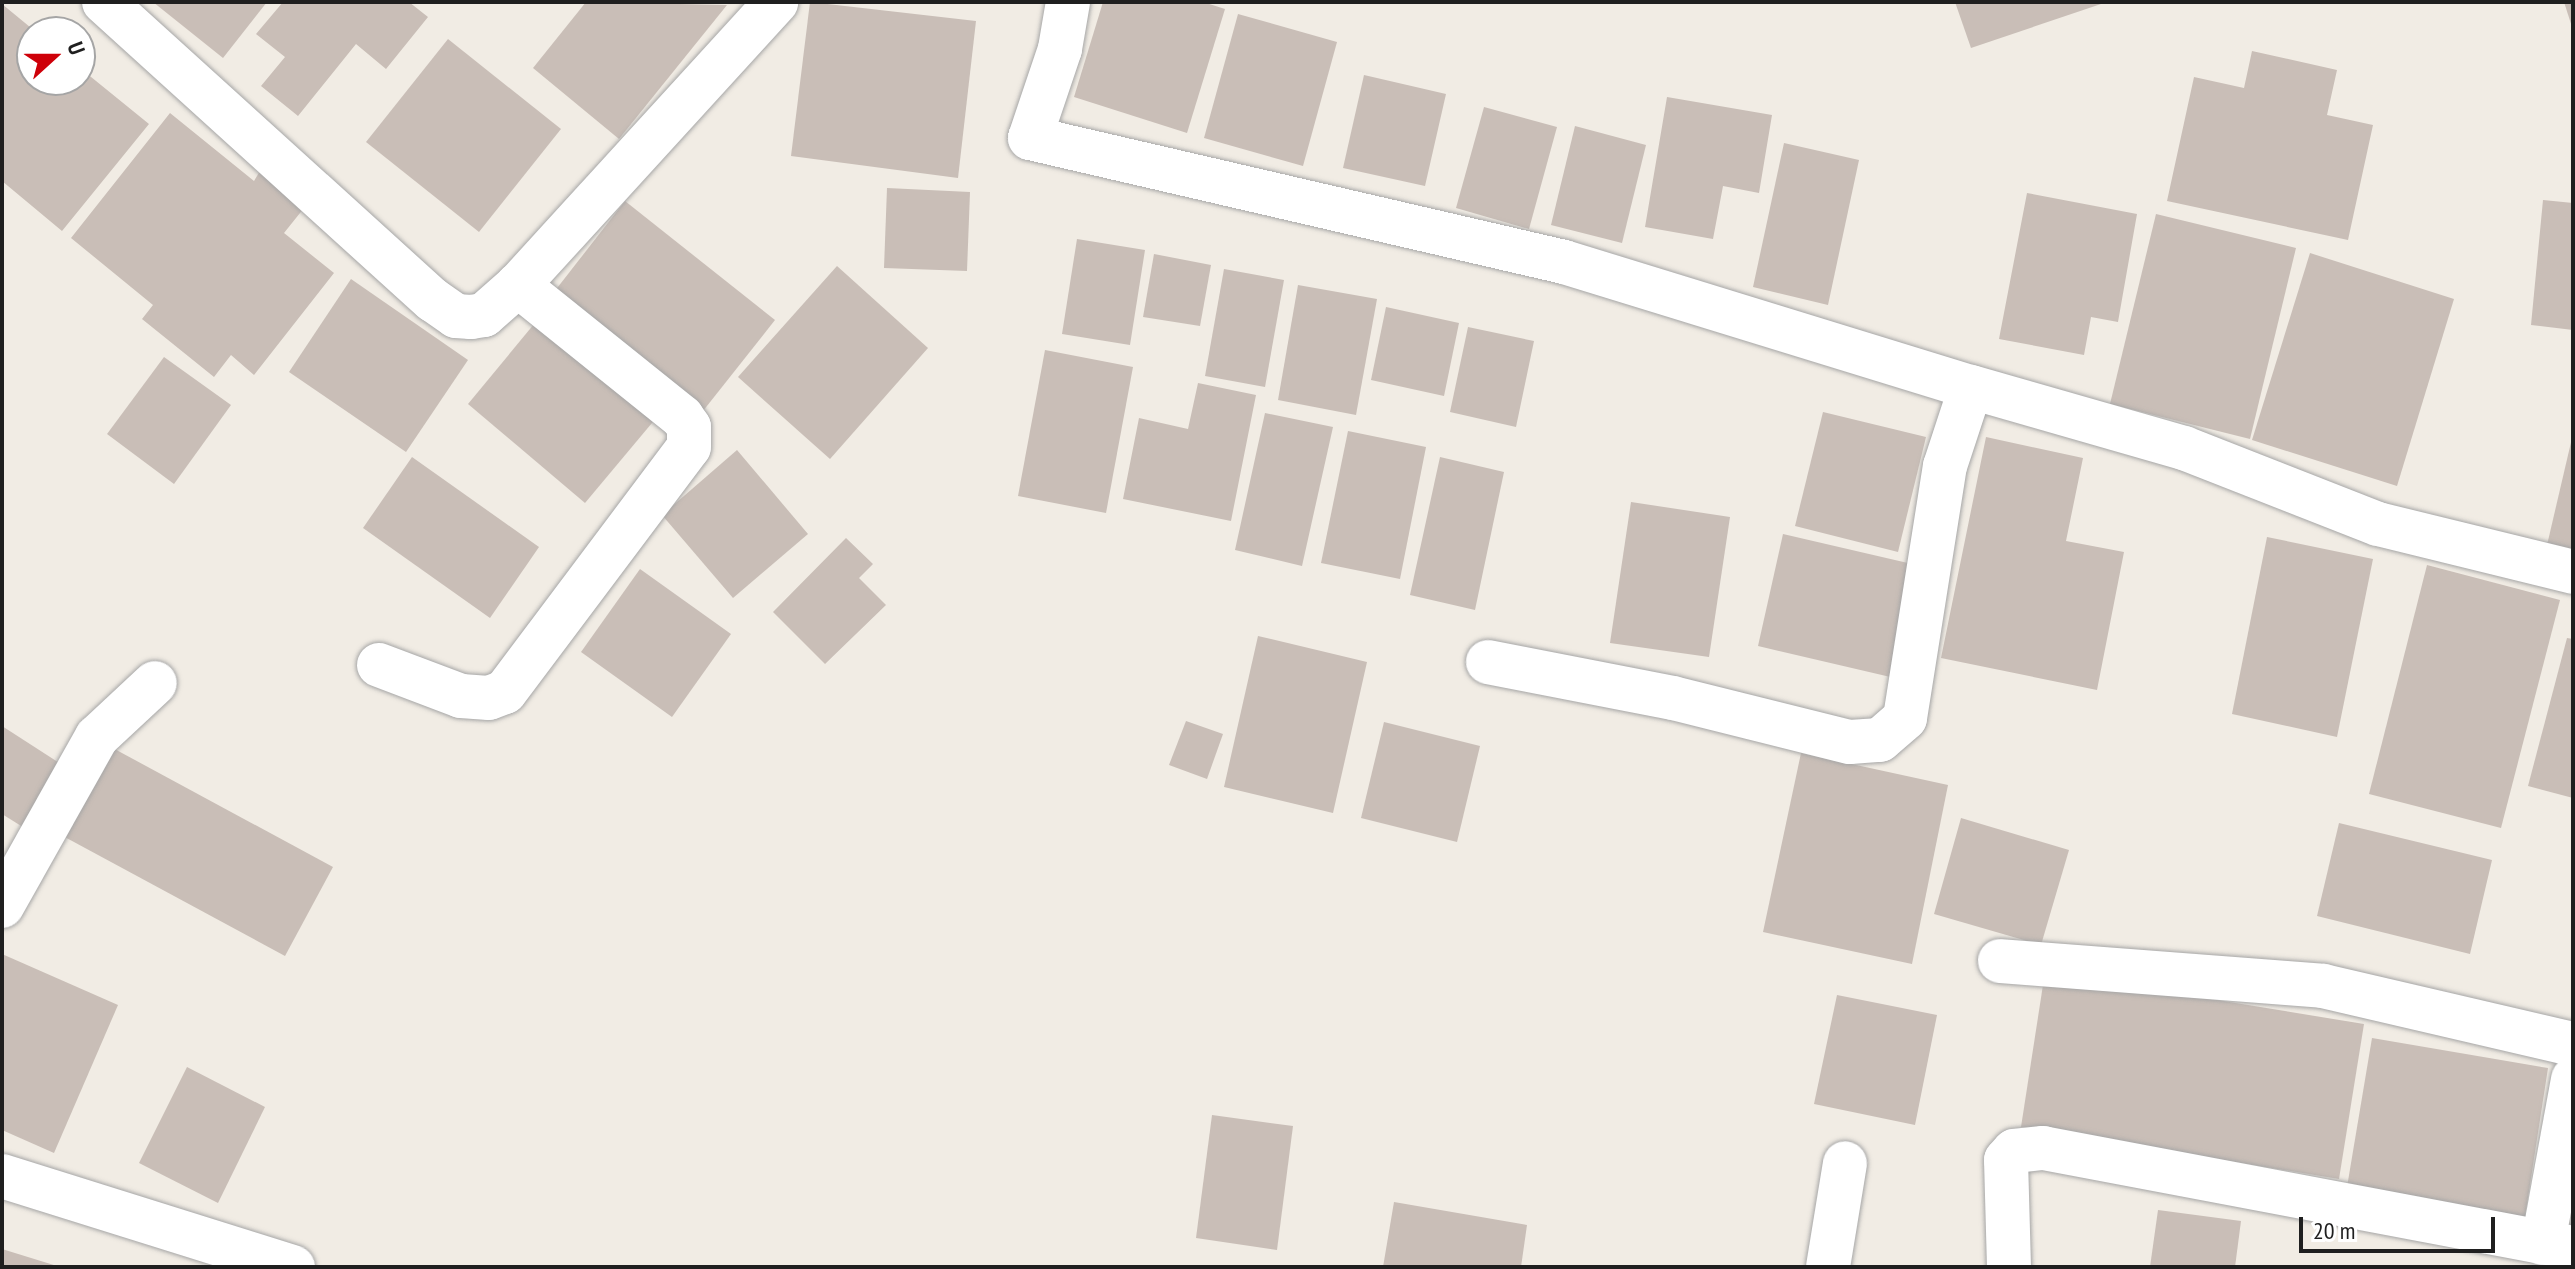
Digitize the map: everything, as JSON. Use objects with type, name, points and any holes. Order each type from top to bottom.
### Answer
[{"type":"street","points":[[104,2],[456,316],[484,315],[518,285],[770,4]]},
{"type":"street","points":[[1068,2],[1060,49],[1030,138],[1564,262],[1971,387],[2184,448],[2378,524],[2573,572]]},
{"type":"street","points":[[379,665],[461,696],[489,698],[505,692],[689,447],[689,427],[682,417],[518,285]]},
{"type":"street","points":[[1488,662],[1673,698],[1850,742],[1880,740],[1905,718],[1945,466],[1971,387]]},
{"type":"street","points":[[2,906],[97,737],[155,683]]},
{"type":"street","points":[[2000,961],[2323,986],[2573,1044]]},
{"type":"street","points":[[2009,1267],[2006,1160],[2014,1151],[2043,1148],[2558,1246],[2573,1079]]},
{"type":"street","points":[[1828,1267],[1845,1163]]},
{"type":"street","points":[[2,1176],[284,1265]]},
{"type":"building","points":[[153,2],[267,2],[223,58]]},
{"type":"building","points":[[283,2],[409,2],[428,17],[386,69],[356,44],[298,116],[261,86],[285,57],[256,34]]},
{"type":"building","points":[[586,2],[727,5],[619,139],[533,68]]},
{"type":"building","points":[[810,2],[976,21],[958,178],[791,156]]},
{"type":"building","points":[[1103,2],[1203,2],[1225,9],[1187,133],[1074,97]]},
{"type":"building","points":[[1955,2],[2103,2],[2104,3],[1971,48]]},
{"type":"building","points":[[2564,2],[2573,2],[2573,27],[2572,27]]},
{"type":"building","points":[[2,4],[17,16],[16,96],[96,96],[96,81],[149,124],[62,231],[2,181]]},
{"type":"building","points":[[1238,14],[1337,42],[1303,166],[1204,138]]},
{"type":"building","points":[[448,39],[561,129],[479,232],[366,142]]},
{"type":"building","points":[[2252,51],[2337,70],[2327,115],[2373,125],[2348,240],[2167,201],[2194,77],[2244,88]]},
{"type":"building","points":[[1364,75],[1446,94],[1425,186],[1343,168]]},
{"type":"building","points":[[1667,97],[1772,115],[1759,193],[1723,186],[1713,239],[1645,227]]},
{"type":"building","points":[[1484,107],[1557,127],[1529,229],[1456,208]]},
{"type":"building","points":[[170,113],[254,181],[260,171],[304,208],[284,233],[334,273],[254,375],[231,355],[214,377],[142,319],[153,305],[71,238]]},
{"type":"building","points":[[1575,126],[1646,145],[1622,243],[1551,225]]},
{"type":"building","points":[[1784,143],[1859,160],[1828,305],[1753,287]]},
{"type":"building","points":[[887,188],[970,192],[967,271],[884,268]]},
{"type":"building","points":[[2027,193],[2137,214],[2118,322],[2091,317],[2084,355],[1999,339]]},
{"type":"building","points":[[2543,200],[2573,203],[2573,330],[2531,325]]},
{"type":"building","points":[[625,201],[775,320],[703,411],[554,292]]},
{"type":"building","points":[[2156,214],[2296,248],[2250,439],[2110,404]]},
{"type":"building","points":[[1077,239],[1145,250],[1130,345],[1062,334]]},
{"type":"building","points":[[2310,253],[2454,299],[2397,486],[2252,440]]},
{"type":"building","points":[[1154,254],[1211,265],[1200,326],[1143,317]]},
{"type":"building","points":[[837,266],[928,348],[830,459],[738,377]]},
{"type":"building","points":[[1224,269],[1284,280],[1265,387],[1205,376]]},
{"type":"building","points":[[351,279],[468,360],[406,452],[289,372]]},
{"type":"building","points":[[1298,285],[1377,299],[1356,415],[1278,400]]},
{"type":"building","points":[[1386,307],[1459,323],[1444,396],[1371,380]]},
{"type":"building","points":[[544,312],[662,411],[585,503],[468,404]]},
{"type":"building","points":[[1468,327],[1534,341],[1516,427],[1450,412]]},
{"type":"building","points":[[1045,350],[1133,367],[1106,513],[1018,496]]},
{"type":"building","points":[[164,357],[231,405],[174,484],[107,434]]},
{"type":"building","points":[[1198,383],[1256,395],[1231,521],[1123,499],[1139,418],[1188,429]]},
{"type":"building","points":[[1823,412],[1926,437],[1898,552],[1795,526]]},
{"type":"building","points":[[1265,413],[1333,427],[1302,566],[1235,550]]},
{"type":"building","points":[[1348,431],[1426,447],[1400,579],[1321,563]]},
{"type":"building","points":[[1986,437],[2083,458],[2066,541],[2124,552],[2097,690],[1941,658]]},
{"type":"building","points":[[2573,438],[2573,565],[2544,558]]},
{"type":"building","points":[[737,450],[808,534],[733,598],[662,515]]},
{"type":"building","points":[[412,457],[539,547],[490,618],[363,528]]},
{"type":"building","points":[[1440,457],[1504,472],[1475,610],[1410,595]]},
{"type":"building","points":[[1631,502],[1730,517],[1709,657],[1610,643]]},
{"type":"building","points":[[1783,534],[1925,567],[1899,679],[1758,646]]},
{"type":"building","points":[[2267,537],[2373,559],[2337,737],[2232,714]]},
{"type":"building","points":[[846,538],[873,564],[859,578],[886,605],[825,664],[773,612]]},
{"type":"building","points":[[2427,565],[2560,600],[2501,828],[2369,794]]},
{"type":"building","points":[[640,569],[731,634],[672,717],[581,652]]},
{"type":"building","points":[[1258,636],[1367,662],[1333,813],[1224,787]]},
{"type":"building","points":[[2567,638],[2573,639],[2573,798],[2528,786]]},
{"type":"building","points":[[1186,721],[1223,734],[1207,779],[1169,765]]},
{"type":"building","points":[[1384,722],[1480,746],[1457,842],[1361,818]]},
{"type":"building","points":[[2,726],[64,766],[26,829],[2,814]]},
{"type":"building","points":[[109,746],[333,867],[285,956],[61,835]]},
{"type":"building","points":[[1801,753],[1948,785],[1912,964],[1763,932]]},
{"type":"building","points":[[1961,818],[2069,850],[2041,945],[1934,914]]},
{"type":"building","points":[[2339,823],[2492,860],[2470,954],[2317,916]]},
{"type":"building","points":[[2,954],[118,1005],[54,1153],[2,1130]]},
{"type":"building","points":[[2045,972],[2364,1024],[2339,1179],[2021,1127]]},
{"type":"building","points":[[1837,995],[1937,1015],[1915,1125],[1814,1104]]},
{"type":"building","points":[[2372,1038],[2548,1068],[2525,1217],[2347,1187]]},
{"type":"building","points":[[187,1067],[265,1107],[218,1203],[139,1163]]},
{"type":"building","points":[[1212,1115],[1293,1126],[1277,1250],[1196,1238]]},
{"type":"building","points":[[1394,1202],[1527,1225],[1521,1267],[1383,1267]]},
{"type":"building","points":[[2158,1210],[2241,1221],[2235,1267],[2150,1267]]},
{"type":"building","points":[[2,1249],[57,1266],[57,1267],[2,1267]]}]
